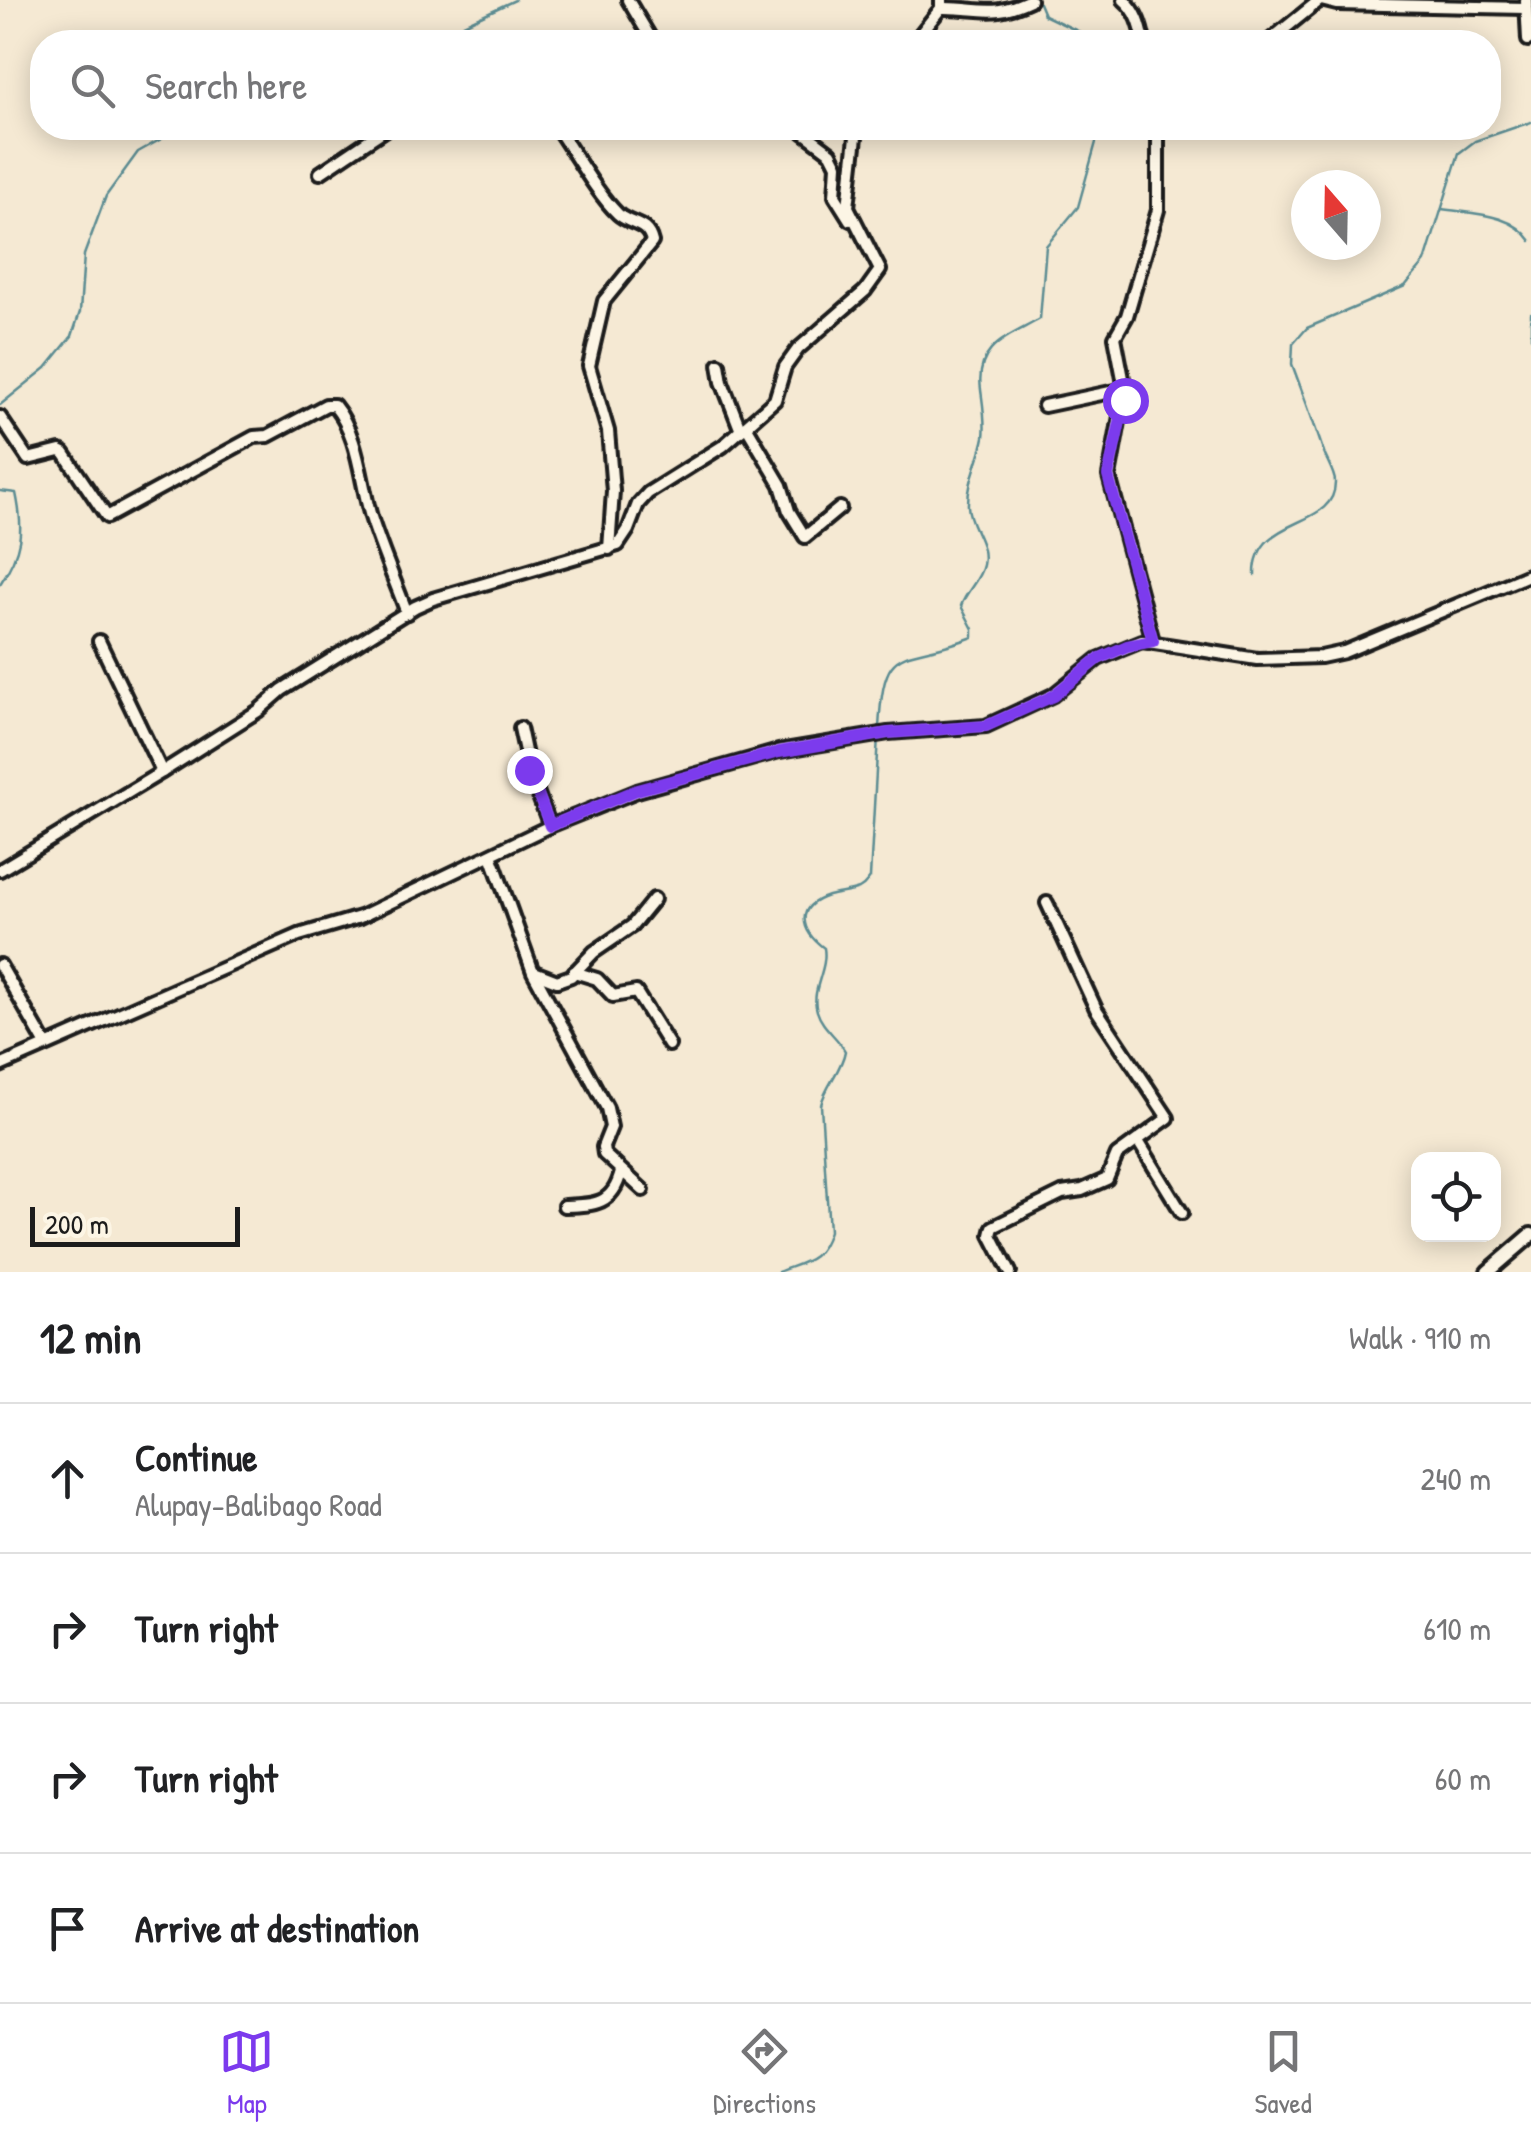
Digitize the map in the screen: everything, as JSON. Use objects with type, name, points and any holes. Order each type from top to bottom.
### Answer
[{"type":"main road","points":[[1488,1272],[1531,1234]]},
{"type":"street","points":[[628,0],[646,30]]},
{"type":"street","points":[[923,30],[941,4],[991,13],[1006,12],[1030,0]]},
{"type":"street","points":[[1124,0],[1132,7],[1142,30]]},
{"type":"street","points":[[1283,30],[1321,0],[1337,4],[1527,2],[1528,40]]},
{"type":"street","points":[[320,173],[369,140]]},
{"type":"street","points":[[565,140],[619,216],[639,223],[649,231],[652,242],[604,301],[589,366],[608,431],[613,490],[609,549]]},
{"type":"street","points":[[0,870],[162,772],[282,690],[407,612],[433,599],[618,544],[638,504],[648,493],[723,446],[776,400],[785,367],[798,349],[864,291],[880,270],[835,196],[837,165],[832,153],[814,140]]},
{"type":"street","points":[[855,140],[847,195],[860,233]]},
{"type":"street","points":[[1153,641],[1108,476],[1126,390],[1114,337],[1127,316],[1158,210],[1158,140]]},
{"type":"street","points":[[719,364],[722,382],[744,428],[781,486],[804,537],[840,508]]},
{"type":"street","points":[[1044,406],[1126,390]]},
{"type":"street","points":[[0,417],[28,459],[60,451],[64,454],[107,517],[254,437],[268,436],[326,405],[334,405],[362,470],[364,496],[407,612]]},
{"type":"street","points":[[0,1066],[299,935],[360,917],[550,826],[637,790],[779,752],[888,733],[986,726],[1053,696],[1098,659],[1127,646],[1153,641],[1257,659],[1321,657],[1344,652],[1531,574]]},
{"type":"street","points":[[99,641],[162,772]]},
{"type":"street","points":[[520,728],[529,770],[550,826]]},
{"type":"street","points":[[491,854],[533,972],[608,1108],[611,1127],[604,1154],[642,1190]]},
{"type":"street","points":[[533,972],[557,981],[574,972],[594,952],[632,926],[654,899]]},
{"type":"street","points":[[1010,1272],[991,1235],[994,1227],[1062,1193],[1082,1190],[1107,1179],[1117,1155],[1168,1118],[1096,1010],[1047,903]]},
{"type":"street","points":[[0,965],[46,1045]]},
{"type":"street","points":[[574,972],[597,979],[613,996],[636,992],[669,1045]]},
{"type":"street","points":[[1138,1141],[1182,1213]]},
{"type":"street","points":[[564,1206],[596,1204],[617,1188],[621,1172]]},
{"type":"waterway","points":[[451,30],[515,0]]},
{"type":"waterway","points":[[1039,3],[1044,15],[1075,30]]},
{"type":"waterway","points":[[1501,132],[1531,122]]},
{"type":"waterway","points":[[0,405],[46,368],[72,336],[80,312],[84,255],[106,196],[138,152],[160,140]]},
{"type":"waterway","points":[[879,728],[886,679],[892,666],[913,654],[973,637],[961,606],[979,576],[984,557],[968,506],[984,437],[980,375],[988,353],[996,345],[1040,319],[1046,246],[1078,207],[1097,140]]},
{"type":"waterway","points":[[1255,575],[1258,555],[1267,541],[1323,508],[1332,498],[1335,482],[1292,364],[1293,344],[1307,328],[1405,286],[1425,262],[1459,153],[1478,140]]},
{"type":"waterway","points":[[1442,209],[1503,220],[1531,241]]},
{"type":"waterway","points":[[1531,313],[1531,337]]},
{"type":"waterway","points":[[0,491],[16,493],[20,519],[17,551],[0,584]]},
{"type":"waterway","points":[[778,1272],[816,1254],[829,1231],[821,1105],[845,1051],[817,1011],[824,948],[810,934],[805,920],[810,906],[817,901],[859,889],[870,878],[878,736]]},
{"type":"route","points":[[529,770],[550,826],[637,790],[779,752],[888,733],[986,726],[1053,696],[1098,659],[1142,641],[1153,641],[1108,476],[1125,400]]}]
